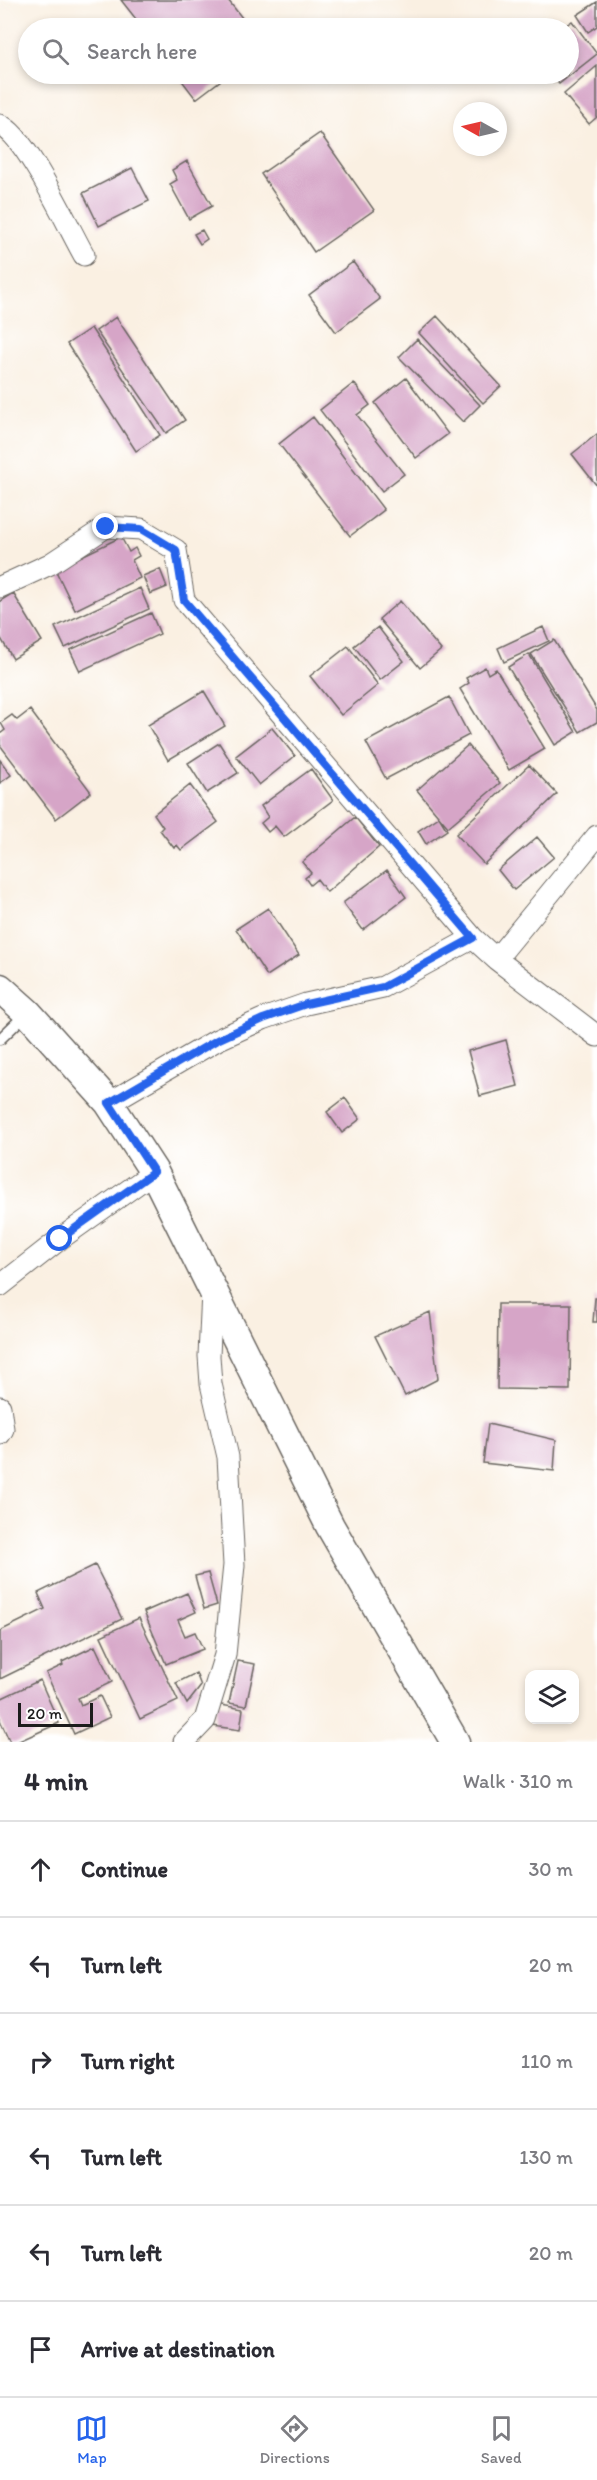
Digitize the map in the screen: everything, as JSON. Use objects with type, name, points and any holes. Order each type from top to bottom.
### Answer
[{"type":"main road","points":[[0,988],[28,1013],[109,1103],[154,1172],[330,1526],[447,1736]]},
{"type":"street","points":[[0,125],[12,133],[25,149],[84,255]]},
{"type":"street","points":[[0,587],[50,564],[106,527],[141,529],[176,550],[184,600],[473,938],[496,959],[597,1036]]},
{"type":"street","points":[[496,959],[597,836]]},
{"type":"street","points":[[109,1103],[236,1031],[306,1004],[383,987],[473,938]]},
{"type":"street","points":[[0,1286],[60,1239],[154,1172]]},
{"type":"street","points":[[184,1742],[205,1720],[225,1655],[234,1565],[228,1457],[211,1384],[208,1356],[212,1290]]},
{"type":"street","points":[[0,1407],[3,1429],[0,1434]]},
{"type":"lane","points":[[0,1039],[28,1013]]},
{"type":"building","points":[[121,0],[228,0],[242,18],[135,18]]},
{"type":"building","points":[[597,2],[597,26],[588,32],[577,15]]},
{"type":"building","points":[[579,30],[597,54],[579,68]]},
{"type":"building","points":[[597,66],[597,117],[589,124],[564,94],[579,84],[579,81]]},
{"type":"building","points":[[185,84],[216,84],[196,99]]},
{"type":"building","points":[[320,133],[374,210],[314,252],[261,174]]},
{"type":"building","points":[[187,161],[212,206],[189,219],[170,184],[177,180],[172,170]]},
{"type":"building","points":[[132,168],[149,201],[99,226],[83,193]]},
{"type":"building","points":[[202,230],[207,239],[200,244],[194,234]]},
{"type":"building","points":[[353,262],[380,299],[336,332],[309,295]]},
{"type":"building","points":[[437,316],[501,386],[483,403],[419,333]]},
{"type":"building","points":[[116,317],[185,420],[166,433],[96,331]]},
{"type":"building","points":[[91,328],[160,435],[136,451],[67,344]]},
{"type":"building","points":[[417,339],[480,405],[463,422],[399,357]]},
{"type":"building","points":[[406,378],[448,434],[416,458],[375,403]]},
{"type":"building","points":[[354,383],[370,405],[357,415],[404,474],[382,491],[320,410]]},
{"type":"building","points":[[313,417],[384,510],[350,536],[279,444]]},
{"type":"building","points":[[597,434],[597,486],[572,454]]},
{"type":"building","points":[[121,537],[129,552],[135,548],[139,556],[132,560],[140,578],[75,610],[55,569]]},
{"type":"building","points":[[160,569],[167,587],[150,594],[143,576]]},
{"type":"building","points":[[140,588],[149,609],[65,648],[55,627]]},
{"type":"building","points":[[13,593],[42,641],[13,659],[0,637],[0,601]]},
{"type":"building","points":[[400,601],[441,650],[420,668],[379,619]]},
{"type":"building","points":[[151,613],[160,634],[80,671],[70,650]]},
{"type":"building","points":[[378,627],[404,661],[380,680],[354,646]]},
{"type":"building","points":[[543,627],[549,641],[504,662],[498,648]]},
{"type":"building","points":[[554,640],[597,710],[597,722],[580,732],[531,654]]},
{"type":"building","points":[[348,646],[378,685],[341,715],[310,676]]},
{"type":"building","points":[[529,654],[576,732],[555,745],[508,667]]},
{"type":"building","points":[[485,667],[488,674],[496,669],[545,749],[509,770],[460,689],[469,683],[466,678]]},
{"type":"building","points":[[204,691],[225,726],[168,760],[148,725]]},
{"type":"building","points":[[449,697],[469,735],[386,779],[366,742]]},
{"type":"building","points":[[30,710],[91,792],[56,819],[0,745],[0,734],[5,730],[1,723],[12,715],[17,720]]},
{"type":"building","points":[[272,728],[295,756],[259,785],[236,756]]},
{"type":"building","points":[[219,743],[238,773],[207,793],[188,763]]},
{"type":"building","points":[[468,745],[500,783],[448,827],[417,790]]},
{"type":"building","points":[[0,760],[11,775],[0,783]]},
{"type":"building","points":[[529,765],[557,794],[484,864],[456,834]]},
{"type":"building","points":[[311,769],[333,800],[284,837],[275,826],[268,832],[261,823],[268,817],[261,806]]},
{"type":"building","points":[[190,785],[218,822],[181,850],[177,845],[174,848],[160,830],[163,827],[154,814]]},
{"type":"building","points":[[355,817],[379,847],[327,892],[317,879],[310,885],[305,878],[311,873],[302,862]]},
{"type":"building","points":[[439,817],[447,830],[426,844],[418,831]]},
{"type":"building","points":[[537,837],[554,857],[514,890],[498,870]]},
{"type":"building","points":[[387,870],[406,897],[363,930],[343,903]]},
{"type":"building","points":[[268,908],[299,955],[267,976],[236,929]]},
{"type":"building","points":[[506,1040],[518,1086],[480,1096],[468,1051]]},
{"type":"building","points":[[345,1098],[360,1119],[342,1133],[327,1112]]},
{"type":"building","points":[[595,1298],[597,1298],[597,1322],[593,1322]]},
{"type":"building","points":[[498,1304],[571,1304],[570,1390],[497,1389]]},
{"type":"building","points":[[430,1312],[438,1379],[405,1396],[375,1336]]},
{"type":"building","points":[[488,1424],[556,1440],[554,1471],[483,1463]]},
{"type":"building","points":[[95,1565],[122,1619],[0,1679],[0,1631],[45,1609],[38,1593]]},
{"type":"building","points":[[208,1573],[217,1605],[204,1609],[195,1576]]},
{"type":"building","points":[[187,1593],[196,1612],[178,1620],[185,1636],[195,1632],[203,1649],[166,1664],[144,1612]]},
{"type":"building","points":[[139,1618],[178,1701],[140,1719],[101,1636]]},
{"type":"building","points":[[95,1646],[112,1682],[78,1698],[81,1705],[100,1696],[110,1717],[74,1734],[46,1673],[63,1665],[62,1662]]},
{"type":"building","points":[[238,1661],[255,1664],[246,1706],[229,1703]]},
{"type":"building","points":[[196,1673],[201,1686],[187,1704],[176,1683]]},
{"type":"building","points":[[40,1680],[59,1723],[17,1742],[10,1742],[0,1720],[0,1699]]},
{"type":"building","points":[[216,1704],[243,1709],[240,1730],[213,1726]]},
{"type":"route","points":[[60,1239],[154,1172],[109,1103],[217,1040],[263,1019],[306,1004],[383,987],[473,938],[184,600],[176,550],[141,529],[106,527]]}]
